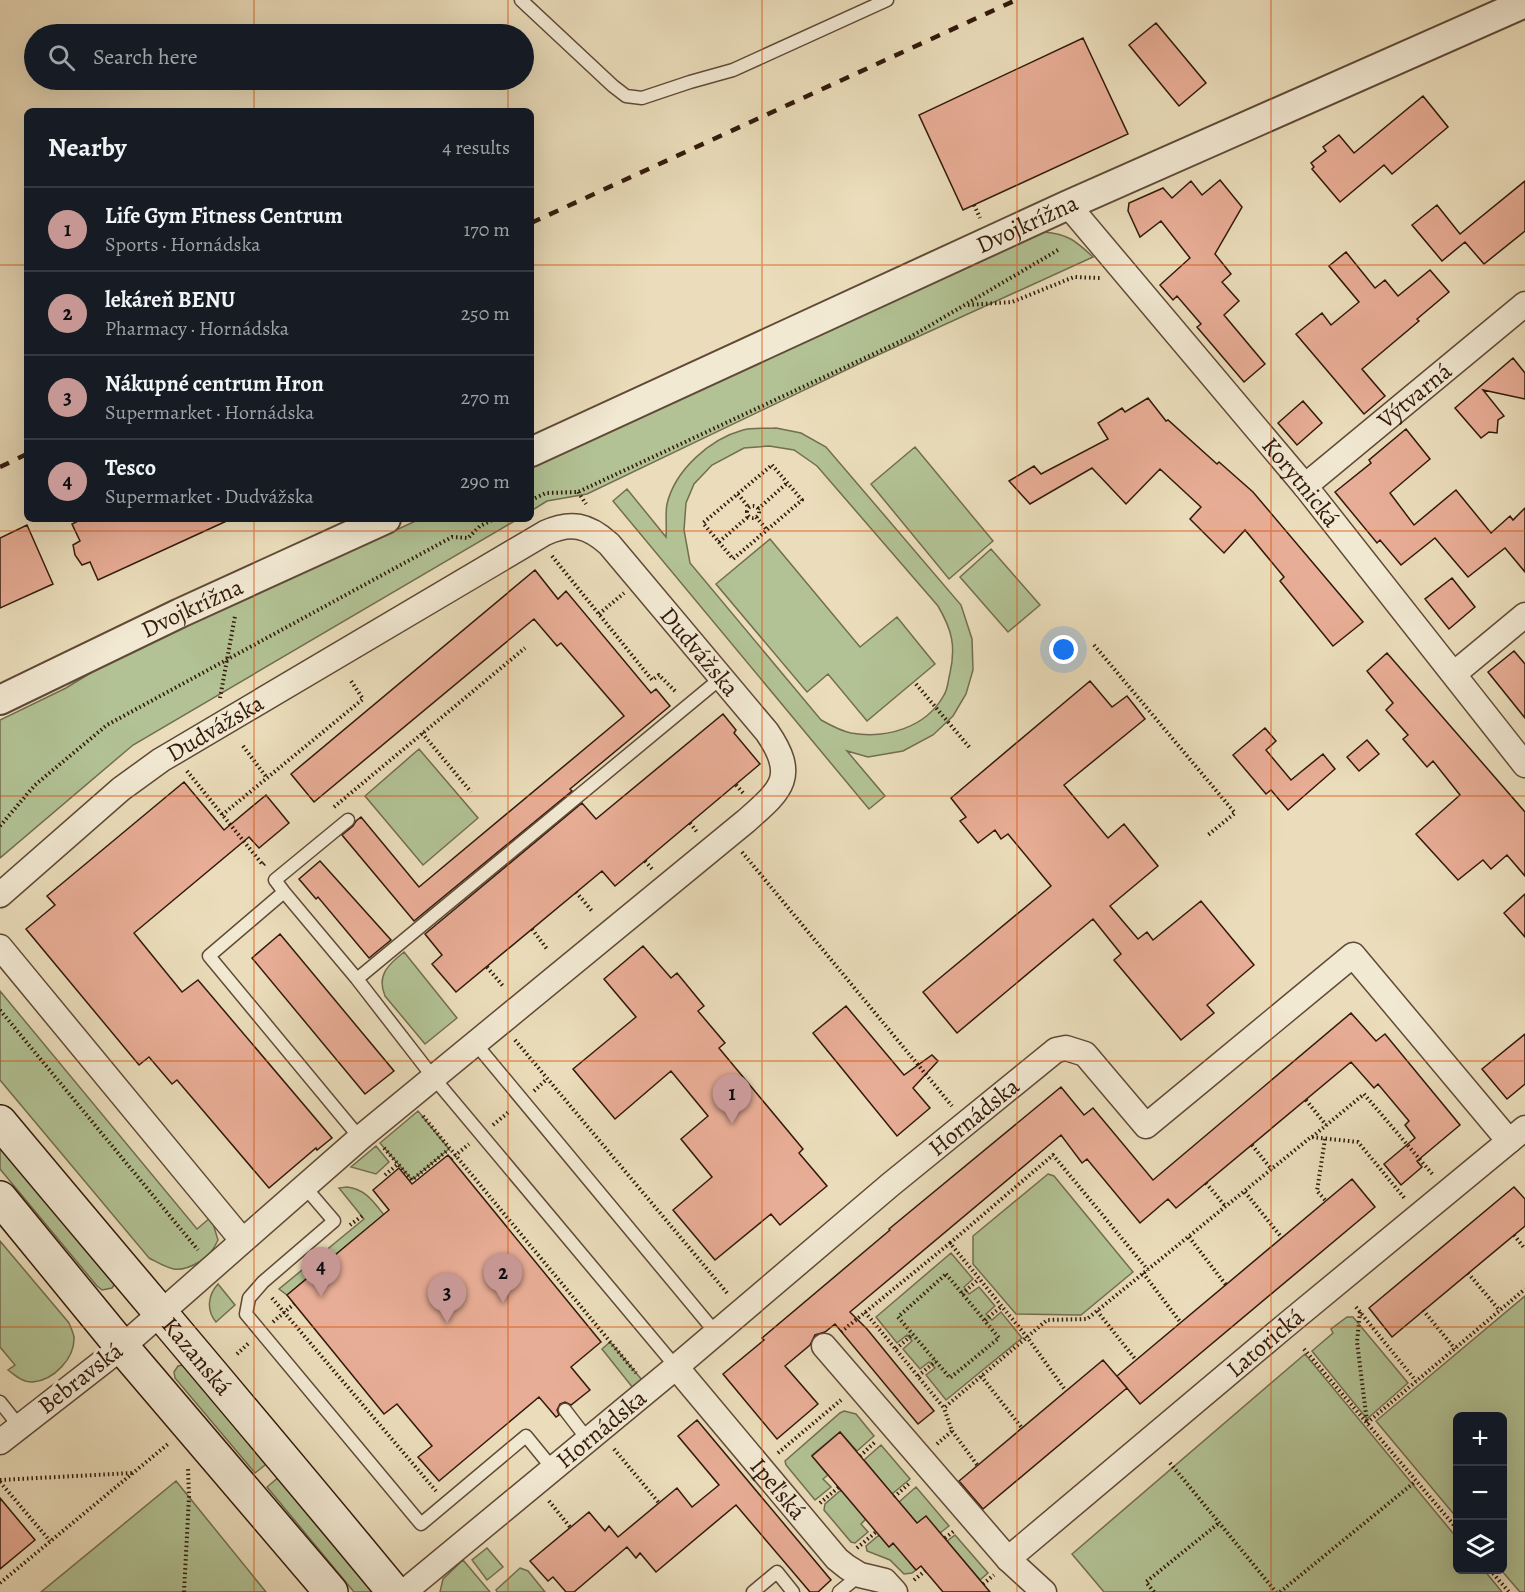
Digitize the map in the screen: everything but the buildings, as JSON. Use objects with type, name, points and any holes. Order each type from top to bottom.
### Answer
[{"type":"main road","name":"Kazanská","points":[[0,1122],[279,1452],[394,1592]]},
{"type":"main road","points":[[0,1198],[122,1347],[331,1592]]},
{"type":"street","name":"Dvojkrížna","points":[[534,451],[1068,205],[1525,3]]},
{"type":"street","name":"Korytnická","points":[[1068,205],[1305,486],[1525,765]]},
{"type":"street","name":"Výtvarná","points":[[1305,486],[1525,304]]},
{"type":"street","name":"Dvojkrížna","points":[[0,700],[380,522]]},
{"type":"street","name":"Dudvážska","points":[[0,896],[139,774],[555,529],[566,526],[582,527],[597,533],[609,544],[776,746],[782,776],[777,792],[728,836],[433,1077],[370,1141],[304,1186],[160,1314]]},
{"type":"street","points":[[1455,674],[1525,615]]},
{"type":"street","points":[[0,947],[242,1240]]},
{"type":"street","name":"Hornádska","points":[[404,1592],[553,1469],[598,1441],[650,1389],[742,1310],[890,1185],[1056,1050],[1066,1048],[1085,1054],[1146,1126],[1353,955],[1517,1134]]},
{"type":"street","name":"Latorická","points":[[1001,1567],[1285,1326],[1517,1134]]},
{"type":"street","name":"Bebravská","points":[[0,1442],[122,1347],[160,1314]]},
{"type":"street","points":[[830,1341],[1001,1567],[1044,1592]]},
{"type":"street","name":"Ipeľská","points":[[676,1367],[837,1559],[860,1575],[902,1588]]},
{"type":"lane","points":[[521,0],[613,86],[626,96],[642,98],[733,70],[887,0]]},
{"type":"lane","points":[[357,979],[721,678]]},
{"type":"lane","points":[[348,820],[275,880],[357,979],[433,1077],[676,1367]]},
{"type":"lane","points":[[284,892],[209,956],[370,1141]]},
{"type":"lane","points":[[475,1043],[716,1333]]},
{"type":"lane","points":[[304,1186],[334,1221],[263,1282],[249,1298],[246,1314],[421,1524],[526,1436],[553,1469]]},
{"type":"lane","points":[[0,1402],[19,1426]]},
{"type":"lane","points":[[565,1410],[598,1441]]},
{"type":"lane","points":[[753,1592],[777,1572],[793,1592]]},
{"type":"lane","points":[[839,1592],[860,1575]]},
{"type":"path","points":[[974,205],[982,225]]},
{"type":"path","points":[[534,499],[546,493],[578,492],[912,336],[1058,250]]},
{"type":"path","points":[[964,305],[1012,302],[1074,277],[1101,278]]},
{"type":"path","points":[[772,465],[802,500],[733,559],[703,524],[738,494],[772,465]]},
{"type":"path","points":[[756,517],[758,509],[787,483]]},
{"type":"path","points":[[738,494],[749,508]]},
{"type":"path","points":[[749,508],[753,506],[758,509]]},
{"type":"path","points":[[749,508],[747,512],[749,516]]},
{"type":"path","points":[[718,542],[749,516],[756,517],[767,530]]},
{"type":"path","points":[[0,826],[35,785],[108,725],[452,537],[468,538],[480,526],[488,522]]},
{"type":"path","points":[[546,549],[652,681],[659,675],[672,689]]},
{"type":"path","points":[[599,614],[640,580]]},
{"type":"path","points":[[214,728],[241,586]]},
{"type":"path","points":[[1094,645],[1235,813],[1208,835]]},
{"type":"path","points":[[325,814],[525,648]]},
{"type":"path","points":[[222,815],[363,699],[351,681]]},
{"type":"path","points":[[916,684],[970,748]]},
{"type":"path","points":[[422,733],[471,792]]},
{"type":"path","points":[[243,746],[267,778]]},
{"type":"path","points":[[183,765],[263,865],[272,858]]},
{"type":"path","points":[[735,844],[952,1106]]},
{"type":"path","points":[[576,892],[592,911]]},
{"type":"path","points":[[532,929],[547,949]]},
{"type":"path","points":[[487,967],[503,986]]},
{"type":"path","points":[[0,1010],[212,1267]]},
{"type":"path","points":[[500,1022],[742,1310]]},
{"type":"path","points":[[531,1093],[547,1079]]},
{"type":"path","points":[[944,1408],[1047,1320],[1087,1319],[1364,1094],[1438,1180]]},
{"type":"path","points":[[1306,1100],[1326,1125]]},
{"type":"path","points":[[490,1127],[515,1106]]},
{"type":"path","points":[[418,1110],[449,1149],[453,1158],[650,1389]]},
{"type":"path","points":[[1311,1137],[1358,1142],[1408,1203]]},
{"type":"path","points":[[1324,1139],[1317,1191],[1326,1201]]},
{"type":"path","points":[[453,1158],[475,1140]]},
{"type":"path","points":[[370,1141],[398,1164],[412,1180],[449,1149]]},
{"type":"path","points":[[1252,1145],[1272,1170]]},
{"type":"path","points":[[830,1341],[1053,1155],[1148,1270]]},
{"type":"path","points":[[385,1175],[398,1164]]},
{"type":"path","points":[[1206,1183],[1226,1207]]},
{"type":"path","points":[[1245,1192],[1282,1238]]},
{"type":"path","points":[[1514,1235],[1525,1249]]},
{"type":"path","points":[[1189,1237],[1226,1285]]},
{"type":"path","points":[[950,1242],[1027,1337],[1066,1391]]},
{"type":"path","points":[[1143,1273],[1181,1323]]},
{"type":"path","points":[[1468,1273],[1500,1311]]},
{"type":"path","points":[[946,1274],[985,1320],[999,1338],[950,1378],[898,1317],[946,1274]]},
{"type":"path","points":[[962,1294],[979,1279]]},
{"type":"path","points":[[1367,1423],[1525,1289]]},
{"type":"path","points":[[294,1304],[284,1313],[439,1494]]},
{"type":"path","points":[[985,1320],[1002,1306]]},
{"type":"path","points":[[1356,1307],[1416,1381]]},
{"type":"path","points":[[1424,1310],[1455,1348]]},
{"type":"path","points":[[1097,1311],[1136,1360]]},
{"type":"path","points":[[866,1312],[944,1408],[952,1431],[978,1466]]},
{"type":"path","points":[[1360,1312],[1358,1342],[1367,1423]]},
{"type":"path","points":[[896,1349],[913,1334]]},
{"type":"path","points":[[237,1354],[253,1340]]},
{"type":"path","points":[[1304,1349],[1453,1524]]},
{"type":"path","points":[[918,1376],[936,1361]]},
{"type":"path","points":[[981,1376],[1022,1428]]},
{"type":"path","points":[[775,1456],[844,1397]]},
{"type":"path","points":[[935,1446],[952,1431]]},
{"type":"path","points":[[860,1455],[879,1439]]},
{"type":"path","points":[[598,1441],[659,1503]]},
{"type":"path","points":[[0,1583],[170,1442]]},
{"type":"path","points":[[1170,1463],[1278,1592],[1416,1481]]},
{"type":"path","points":[[184,1592],[189,1497],[188,1464]]},
{"type":"path","points":[[0,1481],[133,1473]]},
{"type":"path","points":[[894,1497],[914,1480]]},
{"type":"path","points":[[0,1481],[50,1541]]},
{"type":"path","points":[[817,1505],[839,1487]]},
{"type":"path","points":[[543,1494],[570,1527]]},
{"type":"path","points":[[1154,1592],[1146,1582],[1219,1523]]},
{"type":"path","points":[[945,1538],[956,1529]]},
{"type":"path","points":[[854,1550],[876,1533]]},
{"type":"path","points":[[983,1584],[1001,1567]]},
{"type":"path","points":[[902,1588],[925,1571]]},
{"type":"path","points":[[1494,1574],[1509,1592]]},
{"type":"green space","points":[[1044,232],[1059,234],[1071,239],[1093,257],[869,359],[587,494],[547,501],[534,509],[534,467],[942,276]]},
{"type":"green space","points":[[776,428],[801,433],[826,447],[961,605],[972,639],[973,670],[966,694],[953,716],[933,735],[903,751],[868,757],[847,751],[885,796],[869,809],[613,501],[627,489],[666,537],[666,508],[671,491],[686,468],[696,458],[707,448],[731,434],[747,429]],"holes":[[[769,446],[794,450],[817,466],[938,606],[947,623],[952,638],[953,655],[945,693],[927,716],[904,729],[878,734],[851,733],[821,720],[690,563],[684,530],[686,503],[694,484],[712,465],[744,448]]]},
{"type":"green space","points":[[915,447],[993,541],[949,579],[871,484]]},
{"type":"green space","points":[[413,522],[513,522],[133,745],[0,858],[0,720],[66,688],[110,661]]},
{"type":"green space","points":[[770,539],[860,647],[897,617],[935,664],[867,721],[828,674],[807,692],[716,584]]},
{"type":"green space","points":[[991,549],[1040,605],[1008,632],[960,577]]},
{"type":"green space","points":[[419,749],[478,818],[423,865],[365,796]]},
{"type":"green space","points":[[404,952],[457,1018],[425,1044],[385,996],[383,989],[383,976],[393,961]]},
{"type":"green space","points":[[0,991],[197,1229],[211,1217],[218,1240],[208,1255],[191,1266],[179,1269],[168,1268],[149,1258],[0,1080]]},
{"type":"green space","points":[[418,1111],[449,1149],[412,1180],[380,1143]]},
{"type":"green space","points":[[0,1141],[112,1278],[114,1285],[112,1288],[102,1290],[97,1286],[0,1169]]},
{"type":"green space","points":[[376,1146],[389,1162],[376,1174],[351,1167]]},
{"type":"green space","points":[[1048,1174],[1054,1176],[1133,1272],[1081,1315],[1016,1314],[973,1264],[973,1236]]},
{"type":"green space","points":[[347,1187],[364,1193],[384,1215],[287,1295],[279,1289],[364,1219],[339,1188]]},
{"type":"green space","points":[[0,1241],[69,1323],[73,1333],[73,1345],[67,1360],[62,1367],[41,1380],[26,1381],[8,1370],[15,1365],[0,1347]]},
{"type":"green space","points":[[951,1253],[973,1279],[964,1287],[969,1294],[979,1287],[995,1306],[986,1314],[992,1320],[1001,1312],[1022,1338],[946,1400],[926,1375],[935,1368],[929,1362],[920,1369],[903,1349],[912,1341],[907,1335],[897,1343],[876,1317]]},
{"type":"green space","points":[[218,1284],[235,1305],[216,1322],[211,1313],[210,1303],[212,1293]]},
{"type":"green space","points":[[1525,1296],[1525,1592],[1520,1592],[1504,1574],[1507,1574],[1507,1412],[1453,1412],[1453,1513],[1376,1421]]},
{"type":"green space","points":[[1347,1317],[1353,1317],[1408,1383],[1367,1419],[1312,1351],[1333,1333],[1331,1329]]},
{"type":"green space","points":[[610,1342],[642,1380],[633,1388],[602,1349]]},
{"type":"green space","points":[[1305,1354],[1453,1533],[1453,1574],[1487,1574],[1502,1592],[1104,1592],[1072,1554]]},
{"type":"green space","points":[[187,1365],[269,1462],[255,1473],[175,1378],[174,1372],[178,1366]]},
{"type":"green space","points":[[844,1411],[856,1414],[874,1436],[857,1451],[840,1432],[812,1455],[828,1475],[823,1479],[831,1487],[815,1500],[785,1461]]},
{"type":"green space","points":[[881,1445],[910,1479],[892,1494],[864,1460]]},
{"type":"green space","points":[[280,1476],[377,1592],[354,1592],[267,1487]]},
{"type":"green space","points":[[176,1481],[266,1592],[41,1592]]},
{"type":"green space","points":[[916,1487],[949,1526],[940,1533],[917,1523],[899,1502]]},
{"type":"green space","points":[[841,1490],[866,1519],[861,1524],[868,1532],[855,1543],[851,1542],[824,1510],[825,1504]]},
{"type":"green space","points":[[879,1535],[889,1547],[899,1539],[910,1563],[916,1570],[904,1574],[890,1560],[867,1551],[866,1546]]},
{"type":"green space","points":[[955,1535],[988,1573],[980,1580],[947,1541]]},
{"type":"green space","points":[[487,1548],[503,1567],[487,1580],[472,1560]]},
{"type":"green space","points":[[463,1560],[490,1592],[440,1592],[443,1579]]},
{"type":"green space","points":[[520,1568],[528,1571],[545,1592],[497,1592],[496,1590]]},
{"type":"railway","points":[[534,222],[1016,0]]},
{"type":"railway","points":[[0,467],[24,455]]},
{"type":"place","name":"Life Gym Fitness Centrum","points":[[732,1124]]},
{"type":"place","name":"Tesco","points":[[321,1297]]},
{"type":"place","name":"lekáreň BENU","points":[[503,1303]]},
{"type":"place","name":"Nákupné centrum Hron","points":[[447,1323]]}]
